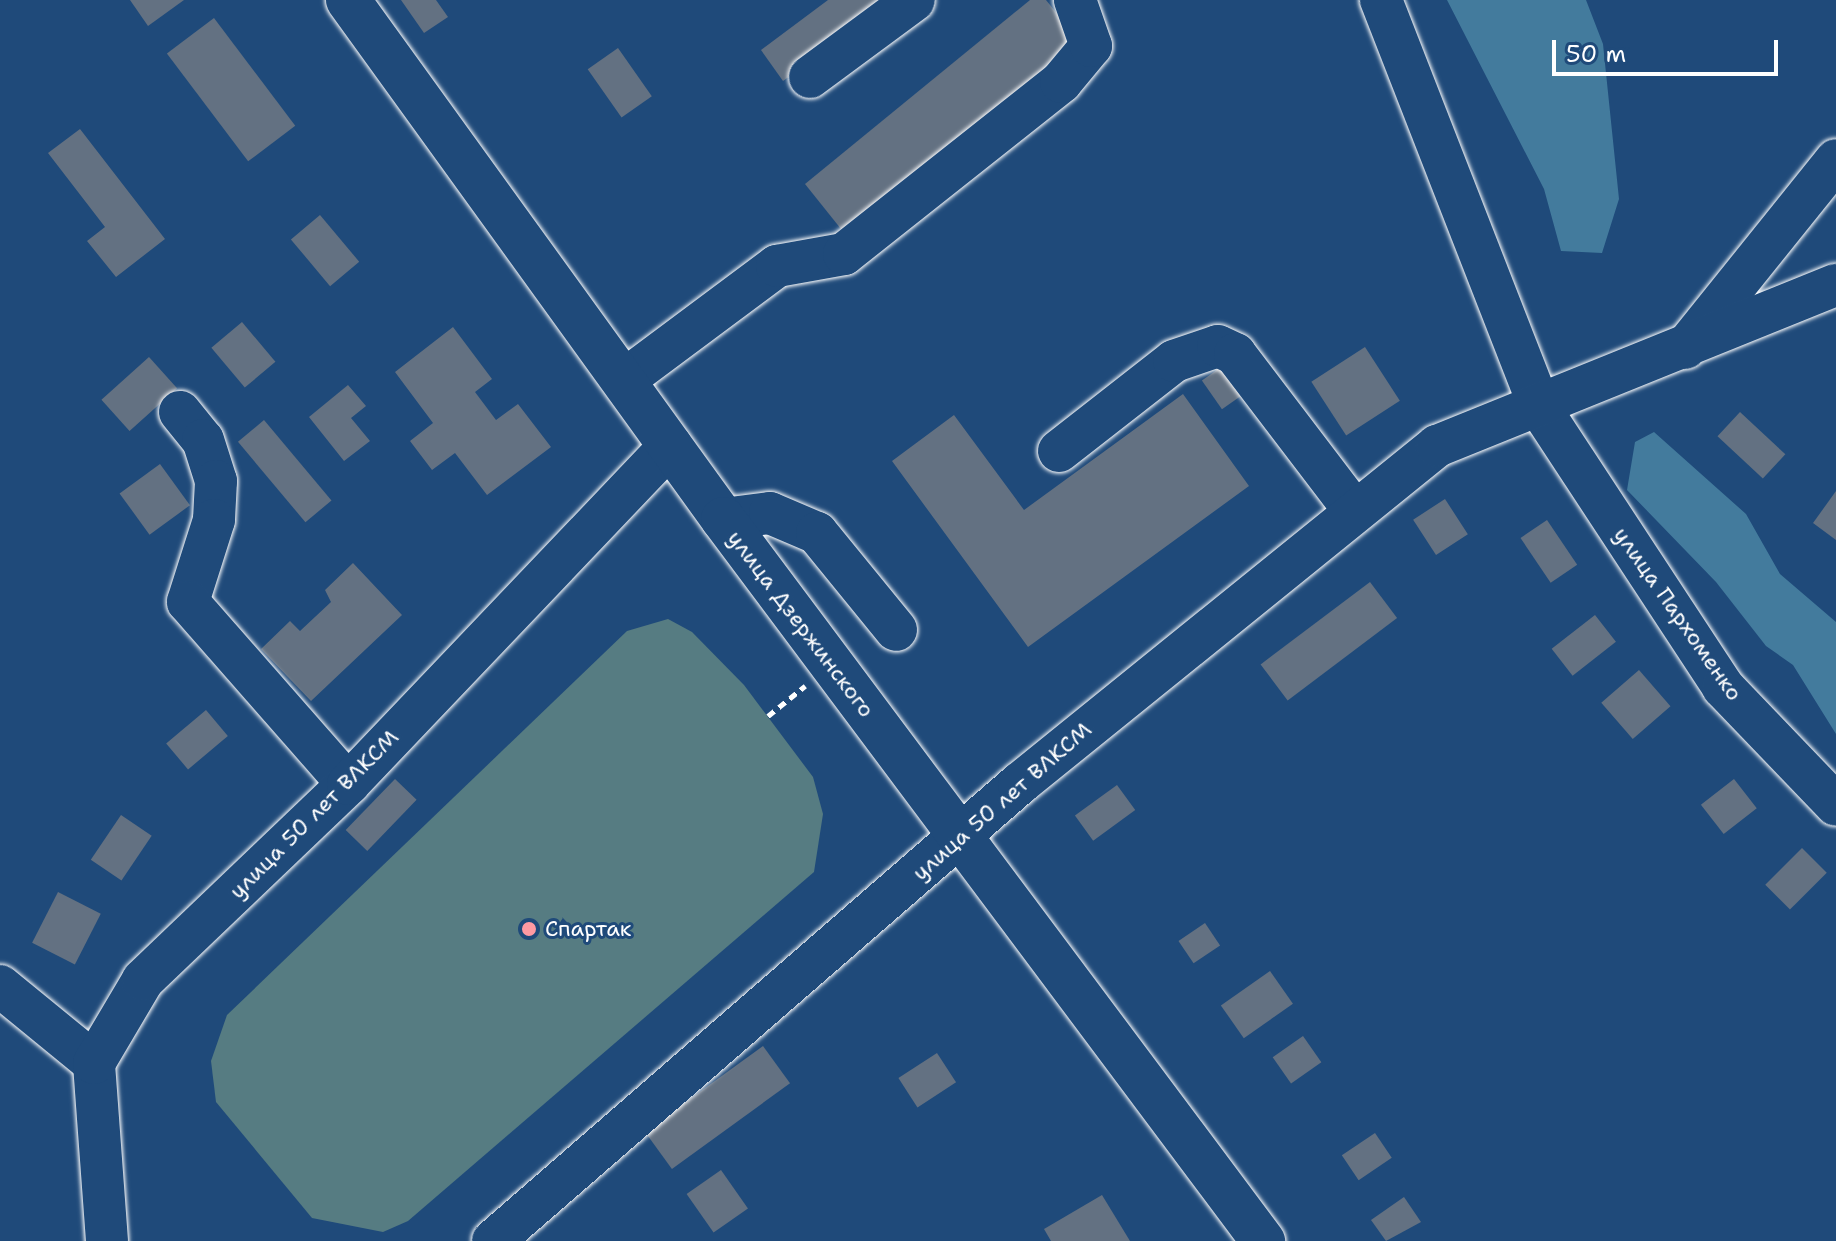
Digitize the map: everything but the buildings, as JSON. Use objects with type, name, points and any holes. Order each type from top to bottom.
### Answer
[{"type":"main road","name":"улица Дзержинского","points":[[356,2],[723,519],[960,840],[1263,1241]]},
{"type":"lane","points":[[810,77],[914,0]]},
{"type":"lane","points":[[624,380],[777,266],[844,254],[1061,82],[1091,46],[1075,0]]},
{"type":"lane","name":"улица Пархоменко","points":[[1381,0],[1540,408],[1723,687],[1836,805]]},
{"type":"lane","points":[[1681,352],[1836,160]]},
{"type":"lane","points":[[1540,408],[1836,285]]},
{"type":"lane","points":[[1059,451],[1174,361],[1218,346],[1235,354],[1353,509]]},
{"type":"lane","name":"улица 50 лет ВЛКСМ","points":[[493,1241],[960,840],[1353,509],[1437,446],[1540,408]]},
{"type":"lane","points":[[180,412],[203,440],[216,481],[214,520],[188,602],[348,784]]},
{"type":"lane","name":"улица 50 лет ВЛКСМ","points":[[94,1063],[143,980],[348,784],[671,445]]},
{"type":"lane","points":[[723,519],[770,513],[817,533],[896,630]]},
{"type":"lane","points":[[0,986],[94,1063],[107,1241]]},
{"type":"path","points":[[768,716],[831,666]]},
{"type":"green space","name":"Спартак","points":[[668,619],[692,632],[744,685],[813,777],[823,814],[814,872],[408,1221],[383,1232],[312,1218],[216,1102],[211,1061],[227,1015],[627,631]]},
{"type":"water","points":[[1447,0],[1586,0],[1603,44],[1619,199],[1602,253],[1561,251],[1544,189]]},
{"type":"water","points":[[1654,432],[1746,514],[1780,574],[1836,622],[1836,734],[1793,665],[1766,646],[1716,582],[1627,490],[1635,442]]},
{"type":"place","name":"Спартак","points":[[529,929]]}]
